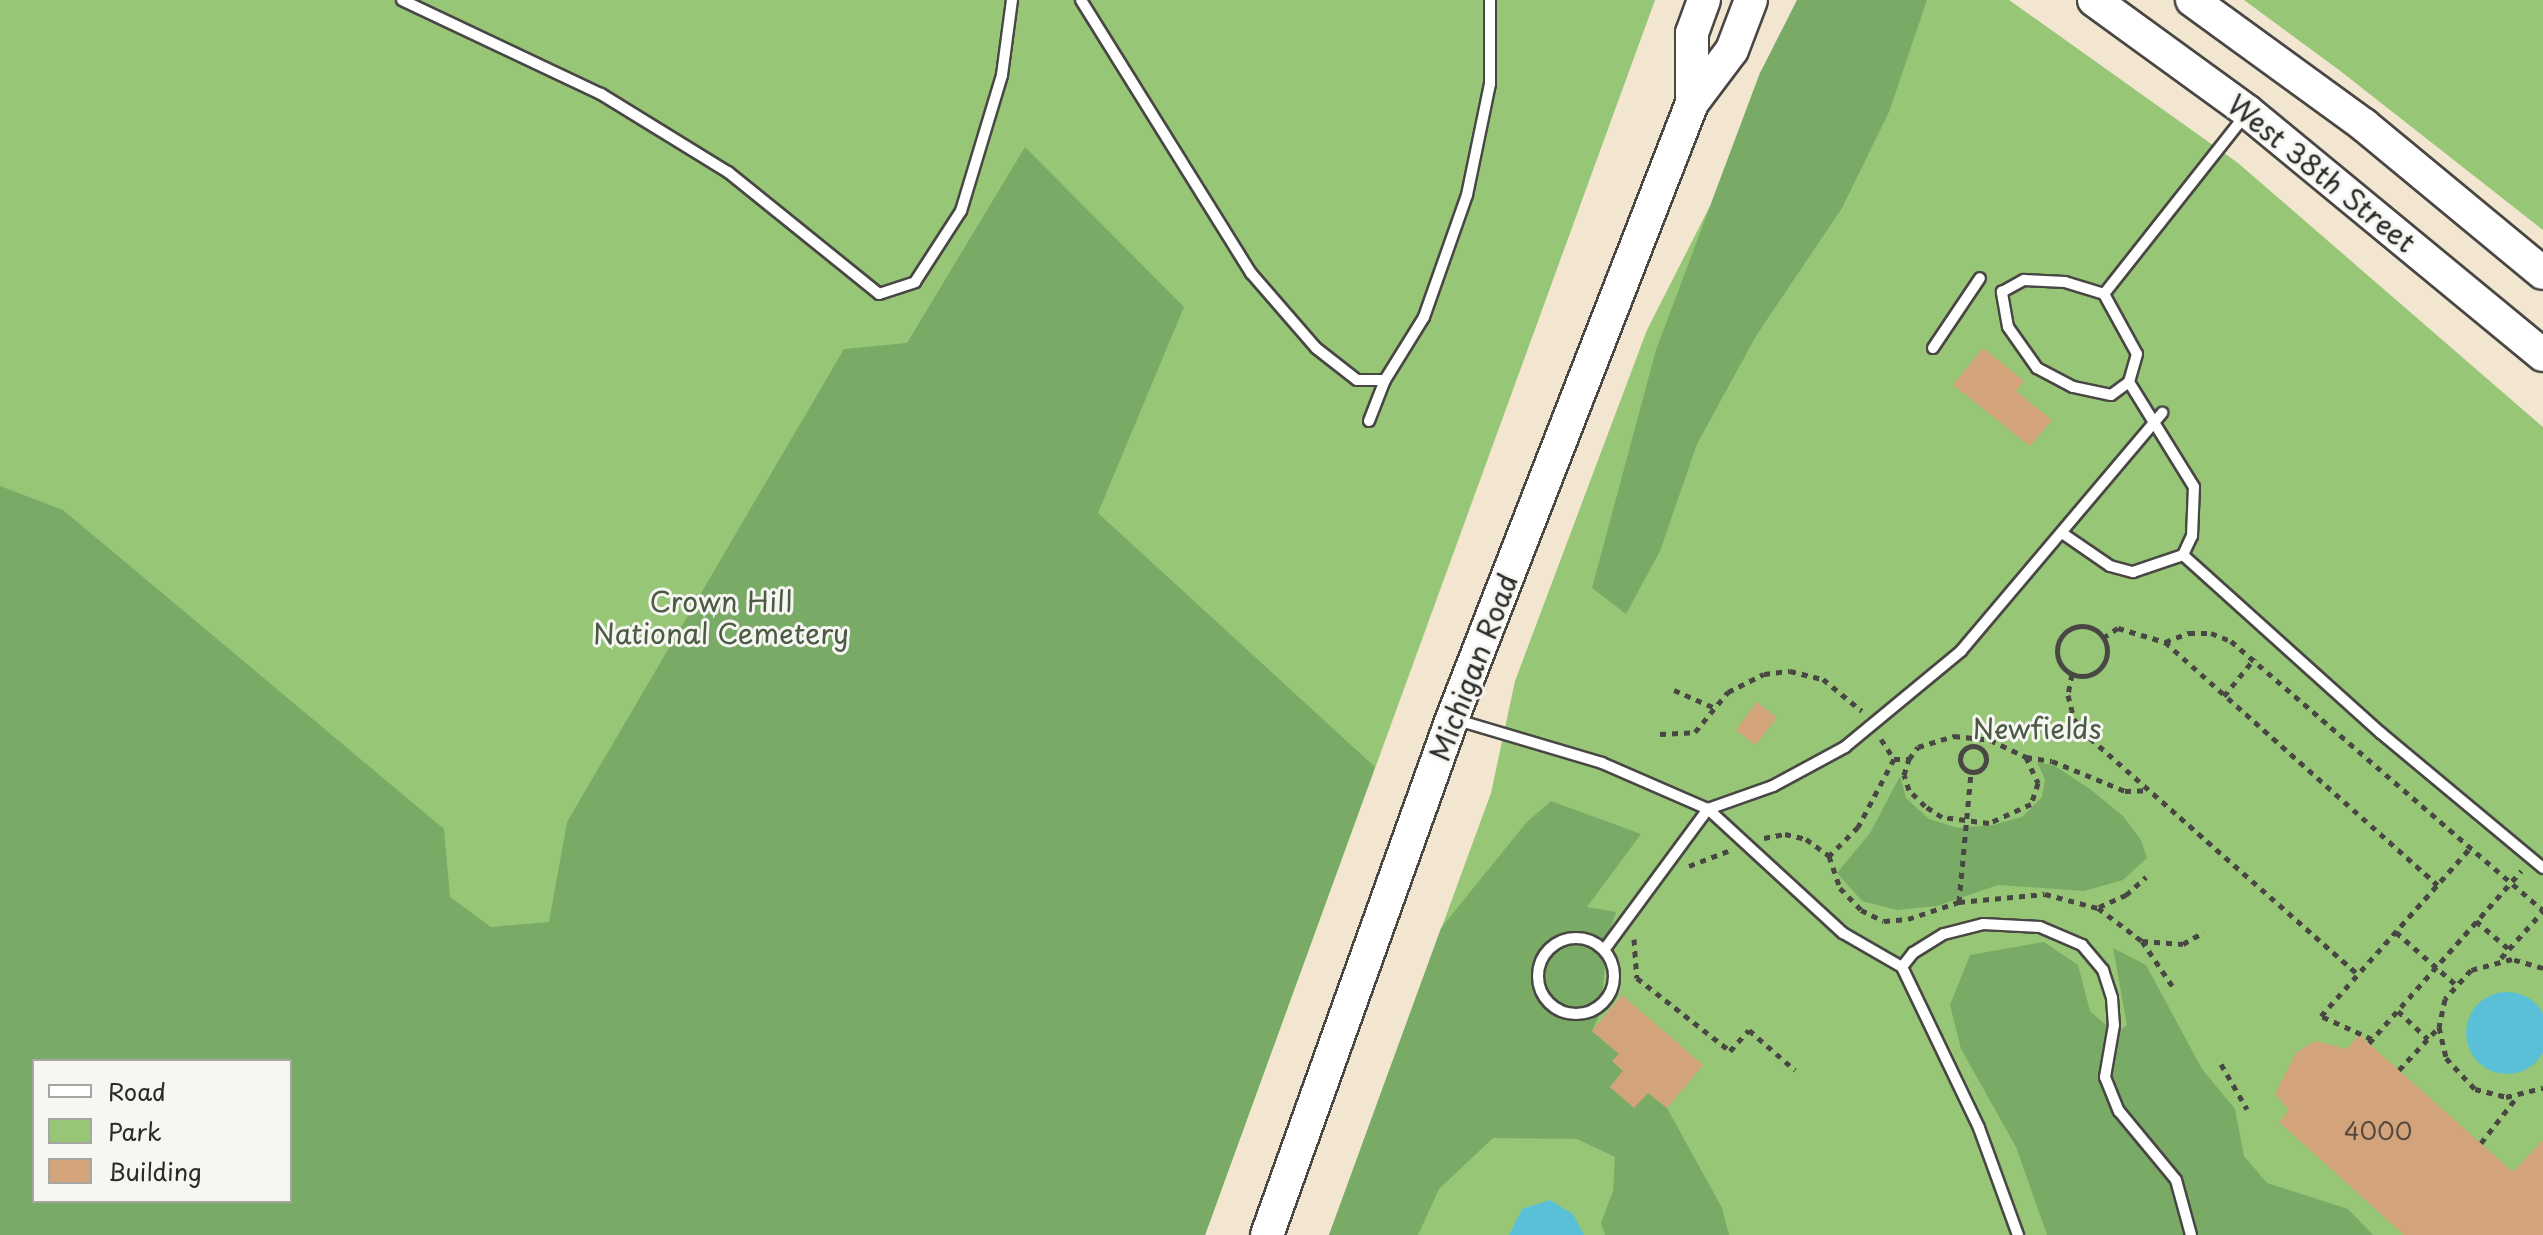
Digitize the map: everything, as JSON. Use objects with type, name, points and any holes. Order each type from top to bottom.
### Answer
[{"type":"main road","name":"Michigan Road","points":[[1692,103],[1692,33],[1704,0]]},
{"type":"main road","name":"Michigan Road","points":[[1267,1235],[1452,719],[1692,103],[1732,50],[1751,0]]},
{"type":"main road","name":"West 38th Street","points":[[2094,0],[2248,112],[2543,355]]},
{"type":"main road","name":"West 38th Street","points":[[2192,0],[2364,125],[2543,273]]},
{"type":"lane","points":[[402,0],[601,94],[715,164],[879,294],[915,282],[961,211],[1002,75],[1012,0]]},
{"type":"lane","points":[[1081,0],[1251,273],[1316,348],[1357,380],[1385,380]]},
{"type":"lane","points":[[1369,421],[1385,380],[1424,317],[1467,195],[1490,84],[1490,0]]},
{"type":"lane","points":[[2104,294],[2248,112]]},
{"type":"lane","points":[[1933,348],[1980,278]]},
{"type":"lane","points":[[2024,280],[2065,282],[2104,294],[2137,354],[2129,382],[2111,395],[2073,387],[2037,368],[2008,327],[2002,292],[2024,280]]},
{"type":"lane","points":[[2129,382],[2194,487],[2196,516],[2183,555]]},
{"type":"lane","points":[[1604,950],[1708,809],[1773,786],[1845,747],[1961,651],[2152,421],[2162,413]]},
{"type":"lane","points":[[2062,533],[2110,566],[2133,572],[2183,555]]},
{"type":"lane","points":[[2183,555],[2530,861],[2543,868]]},
{"type":"lane","points":[[1452,719],[1602,763],[1708,809],[1843,933],[1902,967],[1979,1128],[2018,1235]]},
{"type":"lane","points":[[1902,967],[1913,953],[1944,934],[1983,924],[2040,927],[2082,945],[2103,970],[2112,998],[2114,1025],[2105,1077],[2119,1111],[2176,1180],[2191,1235]]},
{"type":"lane","points":[[1581,938],[1604,950],[1615,972],[1614,986],[1599,1008],[1574,1015],[1550,1004],[1538,975],[1547,951],[1558,942],[1581,938]]},
{"type":"path","points":[[2072,674],[2092,674],[2102,665],[2107,653],[2103,638],[2082,627],[2064,634],[2058,652],[2072,674],[2068,695],[2074,719],[2149,790],[2358,974]]},
{"type":"path","points":[[2103,638],[2118,628],[2165,642],[2438,885]]},
{"type":"path","points":[[2165,642],[2189,633],[2211,633],[2255,658],[2543,911],[2501,959],[2471,970],[2455,984],[2439,1027],[2399,1070]]},
{"type":"path","points":[[2224,696],[2255,658]]},
{"type":"path","points":[[1660,734],[1695,732],[1713,707],[1748,679],[1790,671],[1823,679],[1844,692],[1894,759]]},
{"type":"path","points":[[1674,690],[1713,707]]},
{"type":"path","points":[[2026,757],[2038,783],[2031,804],[2003,820],[1942,817],[1909,790],[1904,775],[1909,759],[1929,742],[1973,742],[2052,761],[2125,791],[2149,790]]},
{"type":"path","points":[[1971,772],[1983,768],[1986,760],[1984,751],[1973,742]]},
{"type":"path","points":[[1971,772],[1961,765],[1960,756],[1973,742]]},
{"type":"path","points":[[1894,759],[1909,759]]},
{"type":"path","points":[[1829,856],[1858,827],[1894,759]]},
{"type":"path","points":[[1959,902],[1971,772]]},
{"type":"path","points":[[1681,870],[1785,834],[1806,839],[1829,856],[1840,888],[1861,910],[1884,921],[1908,919],[1959,902],[2022,892],[2098,908],[2142,941],[2175,990]]},
{"type":"path","points":[[2470,848],[2321,1016],[2371,1041],[2530,861]]},
{"type":"path","points":[[2098,908],[2136,888],[2146,877]]},
{"type":"path","points":[[2476,921],[2509,949]]},
{"type":"path","points":[[1639,924],[1634,937],[1637,978],[1730,1051],[1749,1030],[1795,1070]]},
{"type":"path","points":[[2142,941],[2183,944],[2204,932]]},
{"type":"path","points":[[2396,932],[2455,984]]},
{"type":"path","points":[[2501,959],[2543,968]]},
{"type":"path","points":[[2398,1011],[2428,1039]]},
{"type":"path","points":[[2439,1027],[2446,1058],[2466,1083],[2485,1093],[2517,1097],[2543,1088]]},
{"type":"path","points":[[2221,1064],[2247,1109]]},
{"type":"path","points":[[2481,1143],[2517,1097]]},
{"type":"green space","name":"Crown Hill National Cemetery","points":[[0,0],[1655,0],[1205,1235],[0,1235]]},
{"type":"green space","points":[[1797,0],[1927,0],[1889,112],[1842,208],[1756,336],[1697,444],[1660,551],[1626,614],[1592,588],[1656,350],[1760,73]]},
{"type":"green space","name":"Newfields","points":[[1800,0],[2009,0],[2238,163],[2543,427],[2543,1235],[1329,1235],[1491,793],[1515,681],[1647,330],[1711,204],[1760,73]]},
{"type":"green space","points":[[2244,0],[2543,0],[2543,230],[2339,70]]},
{"type":"green space","points":[[1025,147],[1184,307],[1098,513],[1375,767],[1205,1235],[0,1235],[0,486],[63,510],[444,829],[450,897],[491,927],[549,922],[567,822],[844,349],[907,343]]},
{"type":"green space","points":[[2037,762],[2055,766],[2090,789],[2123,816],[2141,840],[2147,858],[2123,880],[2084,891],[1998,885],[1937,906],[1897,910],[1862,901],[1837,873],[1870,833],[1900,776],[1906,798],[1929,819],[1958,828],[1992,825],[2022,817],[2042,797],[2045,779]]},
{"type":"green space","points":[[1551,801],[1641,834],[1587,907],[1616,912],[1608,936],[1600,1014],[1592,1031],[1619,1054],[1623,1071],[1610,1087],[1634,1107],[1648,1093],[1667,1108],[1722,1208],[1729,1235],[1605,1235],[1601,1223],[1613,1191],[1615,1157],[1577,1139],[1493,1138],[1439,1189],[1418,1235],[1329,1235],[1441,928],[1526,823]]},
{"type":"green space","points":[[2044,942],[2078,965],[2090,1011],[2116,1034],[2127,1025],[2113,948],[2146,965],[2202,1069],[2235,1109],[2244,1156],[2267,1183],[2348,1209],[2373,1235],[2047,1235],[2016,1147],[1961,1049],[1950,1005],[1970,955]]},
{"type":"water","points":[[2499,993],[2515,993],[2530,999],[2544,1015],[2544,1051],[2530,1067],[2515,1073],[2499,1073],[2484,1067],[2473,1056],[2467,1041],[2467,1025],[2473,1010],[2484,999]]},
{"type":"water","points":[[1550,1200],[1573,1214],[1584,1235],[1509,1235],[1522,1209]]},
{"type":"building","points":[[1983,348],[2024,381],[2016,391],[2052,420],[2030,446],[1953,385]]},
{"type":"building","points":[[1757,702],[1777,718],[1755,745],[1736,730]]},
{"type":"building","points":[[1622,995],[1703,1065],[1667,1108],[1648,1093],[1634,1108],[1610,1087],[1623,1071],[1612,1061],[1619,1054],[1592,1031]]},
{"type":"building","points":[[2359,1035],[2513,1172],[2543,1140],[2543,1235],[2404,1235],[2279,1122],[2289,1110],[2275,1094],[2296,1053],[2315,1041],[2347,1049]]}]
